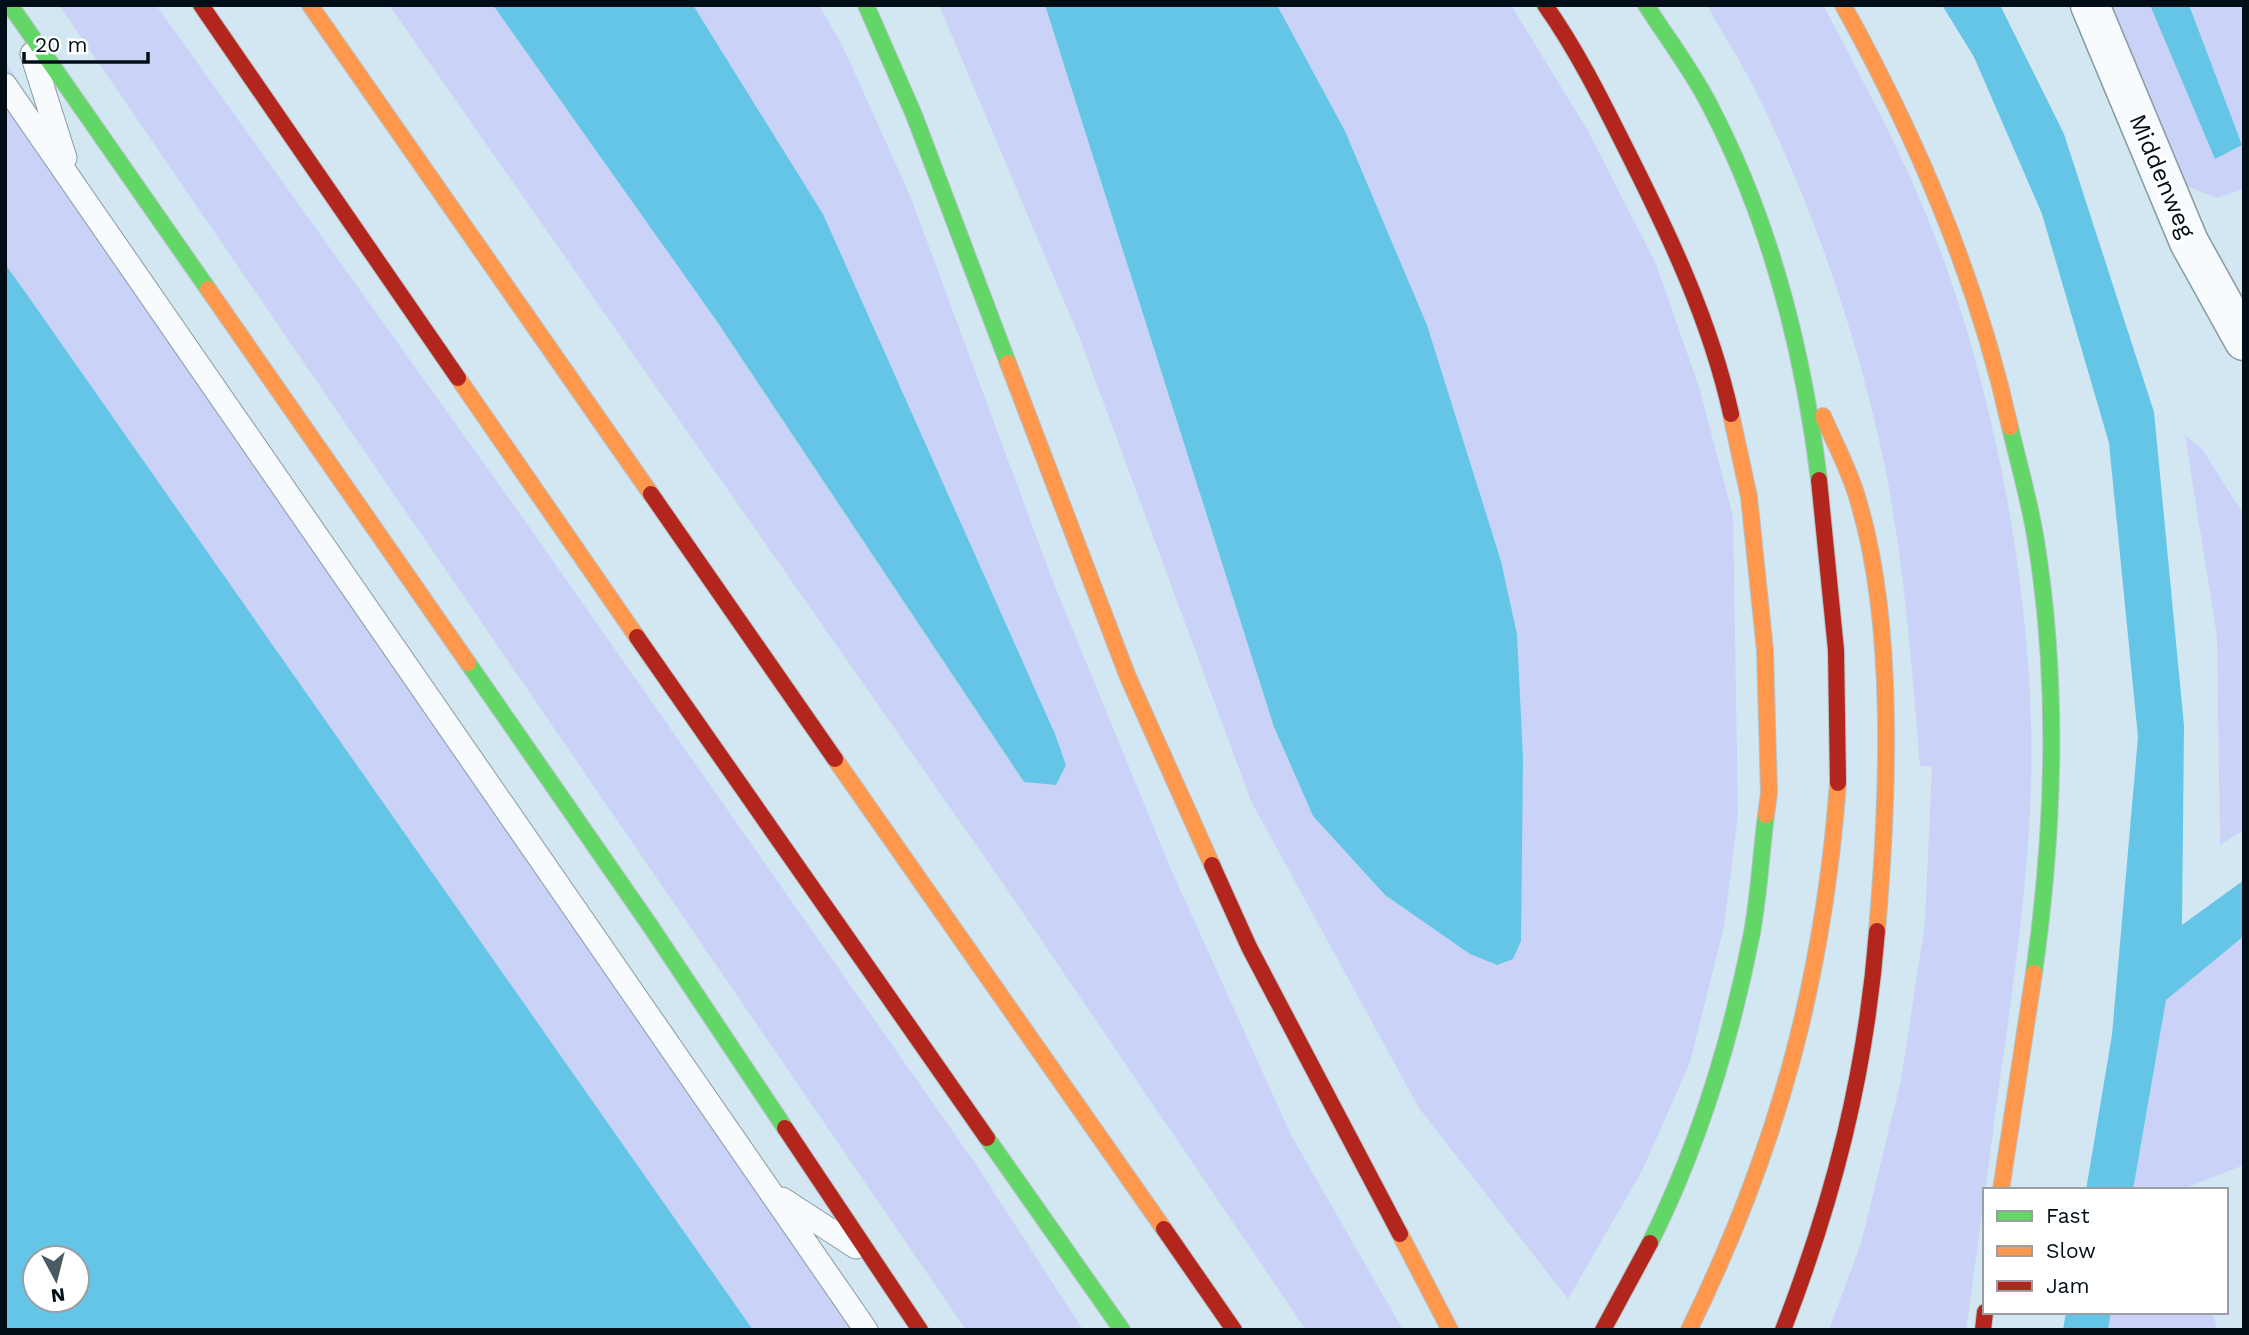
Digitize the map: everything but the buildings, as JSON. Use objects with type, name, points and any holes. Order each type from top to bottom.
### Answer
[{"type":"highway","points":[[201,5],[702,732],[1122,1330]]},
{"type":"highway","points":[[310,5],[1234,1330]]},
{"type":"highway","points":[[866,5],[914,115],[1128,677],[1249,947],[1450,1330]]},
{"type":"highway","points":[[1545,5],[1573,44],[1666,227],[1720,363],[1749,497],[1765,650],[1769,793],[1752,931],[1721,1064],[1671,1201],[1619,1305],[1602,1330]]},
{"type":"highway","points":[[1646,5],[1709,104],[1761,223],[1803,373],[1830,570],[1839,701],[1834,835],[1821,929],[1791,1073],[1735,1234],[1689,1330]]},
{"type":"highway","points":[[1843,5],[1877,62],[1952,234],[2002,380],[2038,551],[2049,696],[2048,831],[2030,1020],[2001,1188]]},
{"type":"highway","points":[[16,13],[641,912],[920,1330]]},
{"type":"highway","points":[[1783,1330],[1842,1157],[1854,1095],[1877,951],[1886,793],[1880,633],[1864,522],[1852,480],[1803,373]]},
{"type":"street","name":"Middenweg","points":[[2090,5],[2189,242],[2244,341]]},
{"type":"lane","points":[[16,13],[72,182]]},
{"type":"lane","points":[[5,85],[866,1330]]},
{"type":"lane","points":[[771,1192],[870,1256]]},
{"type":"shaded area","points":[[59,5],[156,5],[525,521],[977,1166],[1083,1330],[966,1330]]},
{"type":"shaded area","points":[[389,5],[493,5],[718,323],[1024,782],[1056,785],[1066,765],[1055,734],[823,214],[693,5],[819,5],[843,47],[911,198],[1052,579],[1170,867],[1291,1135],[1403,1330],[1306,1330],[1004,885]]},
{"type":"shaded area","points":[[493,5],[693,5],[823,214],[1055,734],[1066,765],[1056,785],[1024,782],[718,323]]},
{"type":"shaded area","points":[[939,5],[1045,5],[1274,727],[1313,816],[1385,895],[1470,953],[1497,965],[1517,634],[1501,561],[1427,325],[1345,131],[1277,5],[1511,5],[1588,131],[1656,264],[1699,387],[1733,516],[1738,814],[1724,927],[1690,1062],[1643,1169],[1568,1299],[1419,1108],[1251,801],[1080,339]]},
{"type":"shaded area","points":[[1045,5],[1277,5],[1345,131],[1427,325],[1501,561],[1517,634],[1523,759],[1521,941],[1513,959],[1497,965],[1470,954],[1385,895],[1313,816],[1274,727]]},
{"type":"shaded area","points":[[1707,5],[1823,5],[1889,133],[1920,199],[1946,266],[1983,390],[2011,522],[2028,656],[2031,785],[2027,859],[2020,932],[1985,1188],[1983,1188],[1966,1330],[1829,1330],[1862,1240],[1901,1080],[1925,923],[1932,766],[1920,766],[1899,549],[1887,477],[1863,377],[1816,229],[1797,181],[1749,78]]},
{"type":"shaded area","points":[[1942,5],[2000,5],[2064,134],[2154,412],[2184,726],[2182,925],[2244,880],[2244,936],[2166,1000],[2133,1188],[2086,1188],[2112,1035],[2138,737],[2109,443],[2042,214],[1974,57]]},
{"type":"shaded area","points":[[2104,5],[2244,5],[2244,189],[2216,198],[2187,186]],"holes":[[[2170,50],[2236,129],[2242,145]]]},
{"type":"shaded area","points":[[2150,5],[2189,5],[2242,145],[2215,159]]},
{"type":"shaded area","points":[[5,62],[395,632],[881,1330],[753,1330],[5,264]]},
{"type":"shaded area","points":[[5,264],[753,1330],[5,1330]]},
{"type":"shaded area","points":[[2185,435],[2202,449],[2244,515],[2244,830],[2220,845],[2217,637]]},
{"type":"shaded area","points":[[2244,936],[2244,1165],[2185,1188],[2133,1188],[2166,999]]},
{"type":"shaded area","points":[[2066,1314],[2111,1314],[2108,1330],[2063,1330]]},
{"type":"shaded area","points":[[2111,1314],[2213,1314],[2217,1330],[2108,1330]]},
{"type":"traffic: fast","points":[[10,5],[208,289]]},
{"type":"traffic: fast","points":[[866,5],[914,115],[1008,363]]},
{"type":"traffic: fast","points":[[1646,5],[1702,91],[1731,149],[1767,240],[1794,335],[1819,480]]},
{"type":"traffic: fast","points":[[2010,427],[2036,541],[2051,703],[2046,866],[2034,973]]},
{"type":"traffic: fast","points":[[468,663],[649,924],[785,1128]]},
{"type":"traffic: fast","points":[[1650,1243],[1668,1206],[1698,1130],[1734,1012],[1752,933],[1766,815]]},
{"type":"traffic: fast","points":[[987,1138],[1122,1330]]},
{"type":"traffic: slow","points":[[310,5],[651,494]]},
{"type":"traffic: slow","points":[[1843,5],[1896,106],[1942,210],[1980,317],[2010,427]]},
{"type":"traffic: slow","points":[[208,289],[468,663]]},
{"type":"traffic: slow","points":[[1008,363],[1128,677],[1212,865]]},
{"type":"traffic: slow","points":[[458,378],[637,637]]},
{"type":"traffic: slow","points":[[1731,414],[1749,497],[1765,650],[1769,793],[1766,815]]},
{"type":"traffic: slow","points":[[1823,416],[1847,468],[1858,500],[1879,602],[1884,657],[1886,770],[1877,931]]},
{"type":"traffic: slow","points":[[835,759],[1164,1229]]},
{"type":"traffic: slow","points":[[1689,1330],[1747,1197],[1791,1064],[1821,928],[1838,783]]},
{"type":"traffic: slow","points":[[2001,1188],[2034,973]]},
{"type":"traffic: slow","points":[[1400,1234],[1450,1330]]},
{"type":"traffic: jam","points":[[201,5],[458,378]]},
{"type":"traffic: jam","points":[[1545,5],[1596,90],[1671,242],[1699,309],[1731,414]]},
{"type":"traffic: jam","points":[[1819,480],[1836,650],[1838,783]]},
{"type":"traffic: jam","points":[[651,494],[835,759]]},
{"type":"traffic: jam","points":[[637,637],[987,1138]]},
{"type":"traffic: jam","points":[[1212,865],[1249,947],[1400,1234]]},
{"type":"traffic: jam","points":[[1783,1330],[1818,1232],[1845,1134],[1865,1035],[1877,931]]},
{"type":"traffic: jam","points":[[785,1128],[920,1330]]},
{"type":"traffic: jam","points":[[1164,1229],[1234,1330]]},
{"type":"traffic: jam","points":[[1603,1330],[1650,1243]]},
{"type":"traffic: jam","points":[[1983,1330],[1985,1314]]}]
